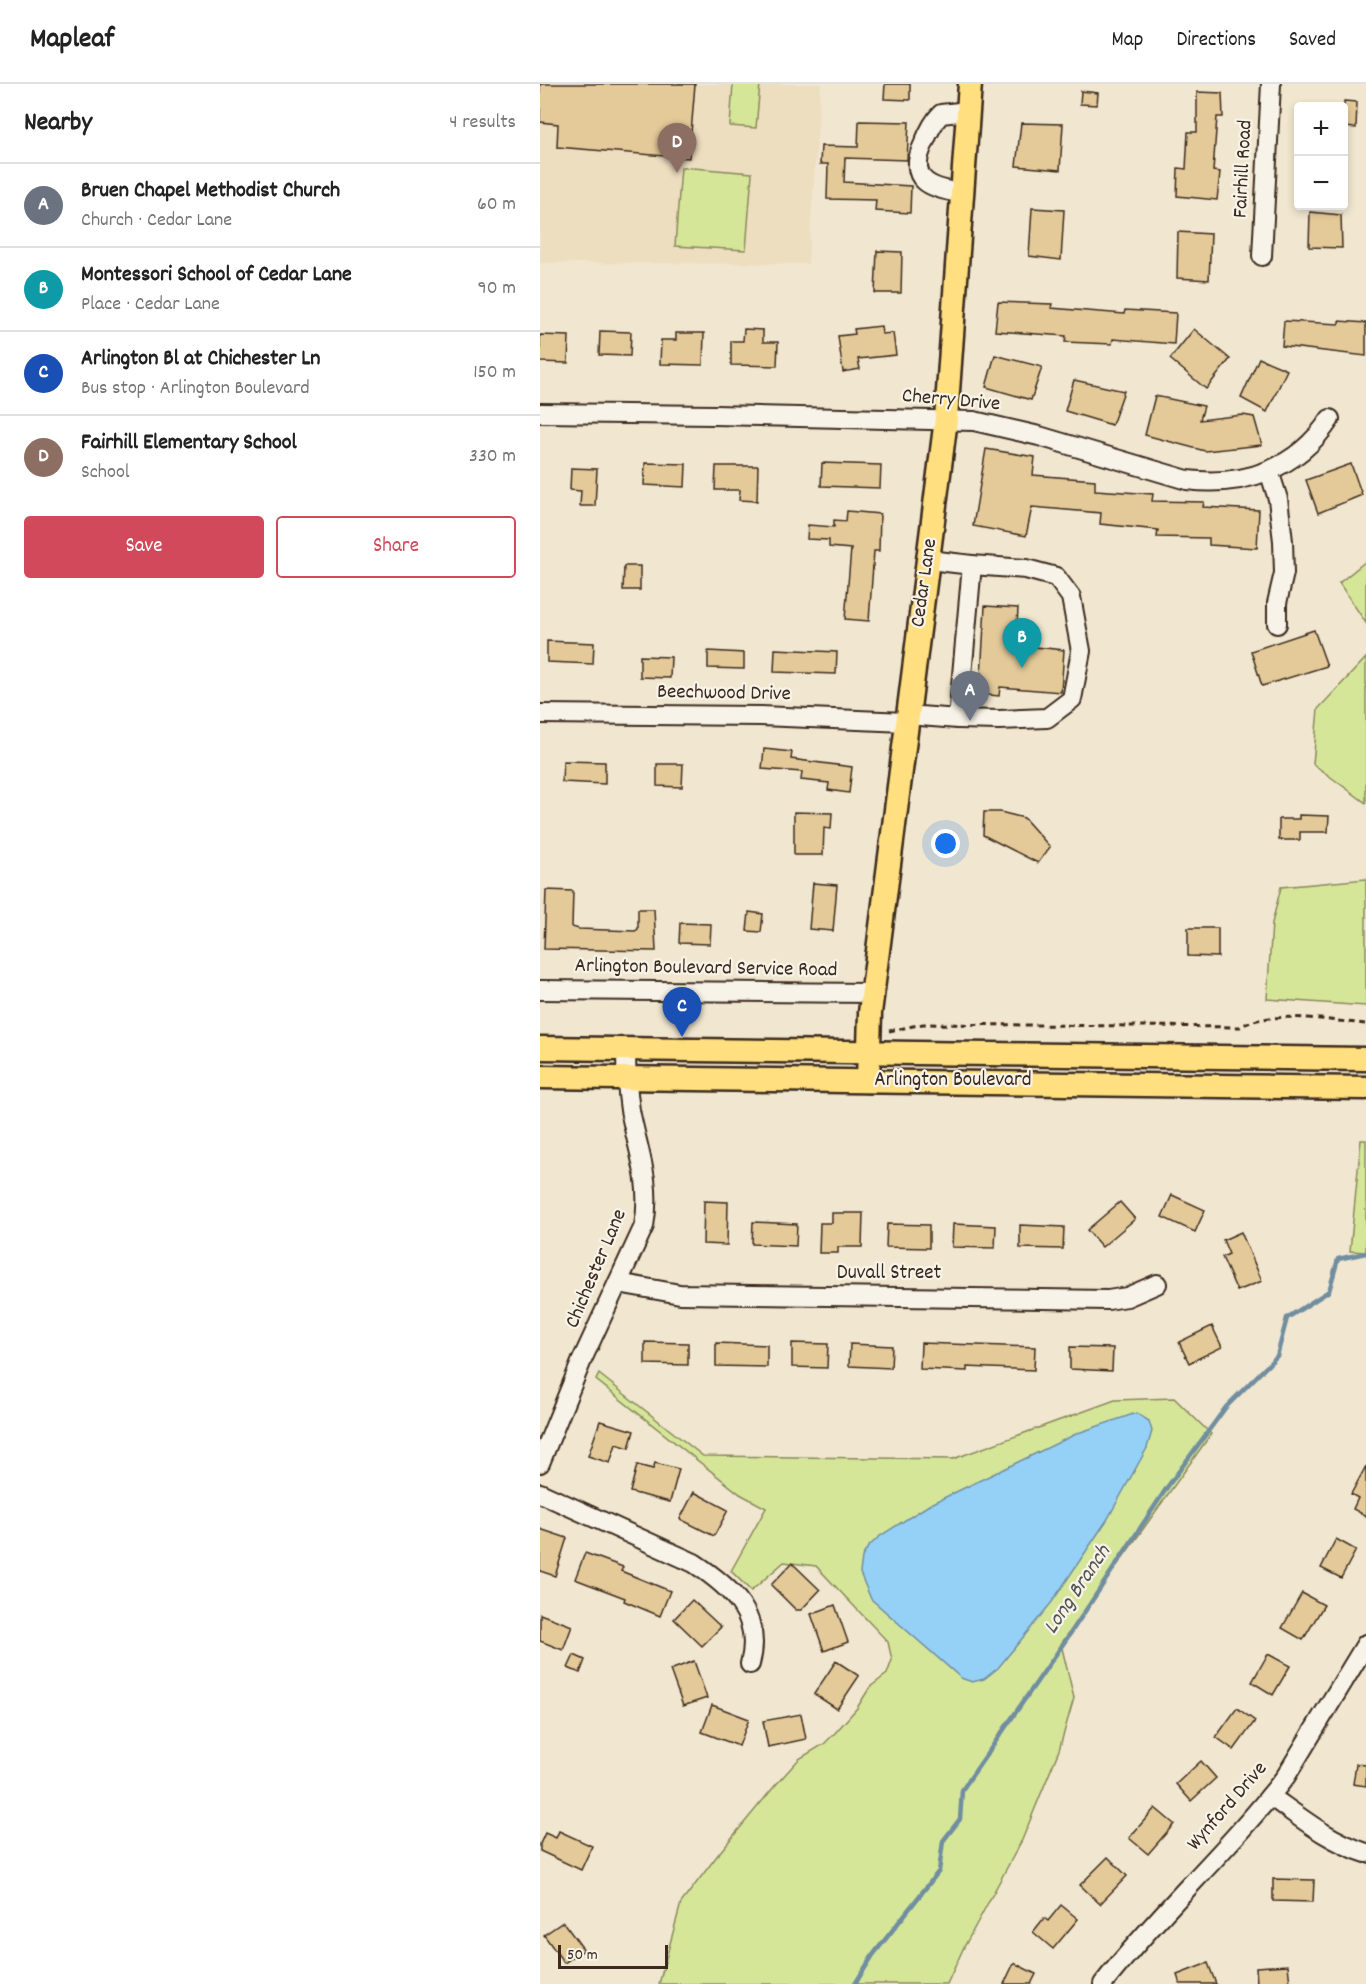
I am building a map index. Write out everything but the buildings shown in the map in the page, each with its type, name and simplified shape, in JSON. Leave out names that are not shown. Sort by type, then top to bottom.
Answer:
[{"type":"main road","name":"Cedar Lane","points":[[868,1081],[872,993],[946,419],[970,84]]},
{"type":"main road","name":"Arlington Boulevard","points":[[540,1048],[1366,1059]]},
{"type":"main road","name":"Arlington Boulevard","points":[[540,1077],[1366,1088]]},
{"type":"street","name":"Fairhill Road","points":[[1262,256],[1271,84]]},
{"type":"street","points":[[963,193],[935,188],[926,183],[920,176],[917,162],[927,136],[941,114],[968,111]]},
{"type":"street","name":"Cherry Drive","points":[[540,413],[946,419],[999,425],[1187,480],[1209,482],[1232,481],[1269,471],[1293,458],[1310,444],[1330,419]]},
{"type":"street","points":[[1269,471],[1278,499],[1283,541],[1284,573],[1277,603],[1277,624]]},
{"type":"street","name":"Beechwood Drive","points":[[540,714],[907,719],[1047,718],[1072,699],[1081,651],[1071,597],[1056,578],[1026,569],[928,560]]},
{"type":"street","points":[[958,719],[972,565]]},
{"type":"street","name":"Arlington Boulevard Service Road","points":[[540,990],[872,993]]},
{"type":"street","name":"Chichester Lane","points":[[540,1463],[544,1442],[644,1226],[648,1207],[647,1188],[630,1110],[626,1078],[626,1049]]},
{"type":"street","name":"Duvall Street","points":[[618,1283],[680,1294],[1108,1300],[1128,1297],[1157,1284]]},
{"type":"street","points":[[540,1492],[694,1563],[712,1575],[744,1608],[751,1622],[754,1637],[750,1664]]},
{"type":"street","name":"Wynford Drive","points":[[1103,1984],[1133,1945],[1249,1822],[1286,1776],[1366,1644]]},
{"type":"street","points":[[1270,1796],[1327,1837],[1347,1847],[1366,1852]]},
{"type":"path","points":[[889,1031],[923,1024],[1240,1027],[1249,1021],[1272,1017],[1366,1024]]},
{"type":"shaded area","points":[[540,84],[821,84],[808,264],[540,263]]},
{"type":"green space","points":[[733,84],[760,84],[756,128],[730,126]]},
{"type":"green space","points":[[681,167],[752,173],[746,250],[675,246]]},
{"type":"green space","points":[[1366,561],[1366,623],[1339,583]]},
{"type":"green space","points":[[1366,658],[1366,803],[1313,764],[1318,709]]},
{"type":"green space","points":[[1366,879],[1366,1006],[1267,999],[1272,923],[1281,887]]},
{"type":"green space","points":[[1361,1140],[1366,1140],[1366,1252],[1350,1251]]},
{"type":"green space","points":[[599,1374],[703,1456],[953,1459],[1115,1400],[1174,1398],[1211,1434],[1061,1644],[1074,1698],[1059,1750],[1022,1840],[963,1949],[947,1984],[659,1984],[681,1903],[773,1788],[799,1759],[824,1744],[835,1733],[857,1708],[870,1687],[887,1674],[892,1660],[888,1642],[816,1566],[784,1562],[751,1591],[731,1571],[766,1508],[740,1494],[596,1380]]},
{"type":"water","points":[[1136,1413],[1149,1421],[1152,1431],[1147,1448],[1107,1520],[1052,1602],[998,1668],[984,1679],[972,1682],[961,1678],[871,1599],[860,1573],[862,1557],[868,1547],[880,1536],[929,1505],[1078,1433]]},
{"type":"waterway","name":"Long Branch","points":[[855,1984],[873,1955],[939,1871],[943,1841],[960,1819],[962,1790],[1070,1634],[1168,1486],[1226,1407],[1277,1356],[1287,1318],[1329,1291],[1338,1259],[1366,1253]]},
{"type":"place","name":"Fairhill Elementary School","points":[[677,173]]},
{"type":"place","name":"Montessori School of Cedar Lane","points":[[1022,668]]},
{"type":"place","name":"Bruen Chapel Methodist Church","points":[[970,721]]},
{"type":"place","name":"Arlington Bl at Chichester Ln","points":[[682,1037]]}]
